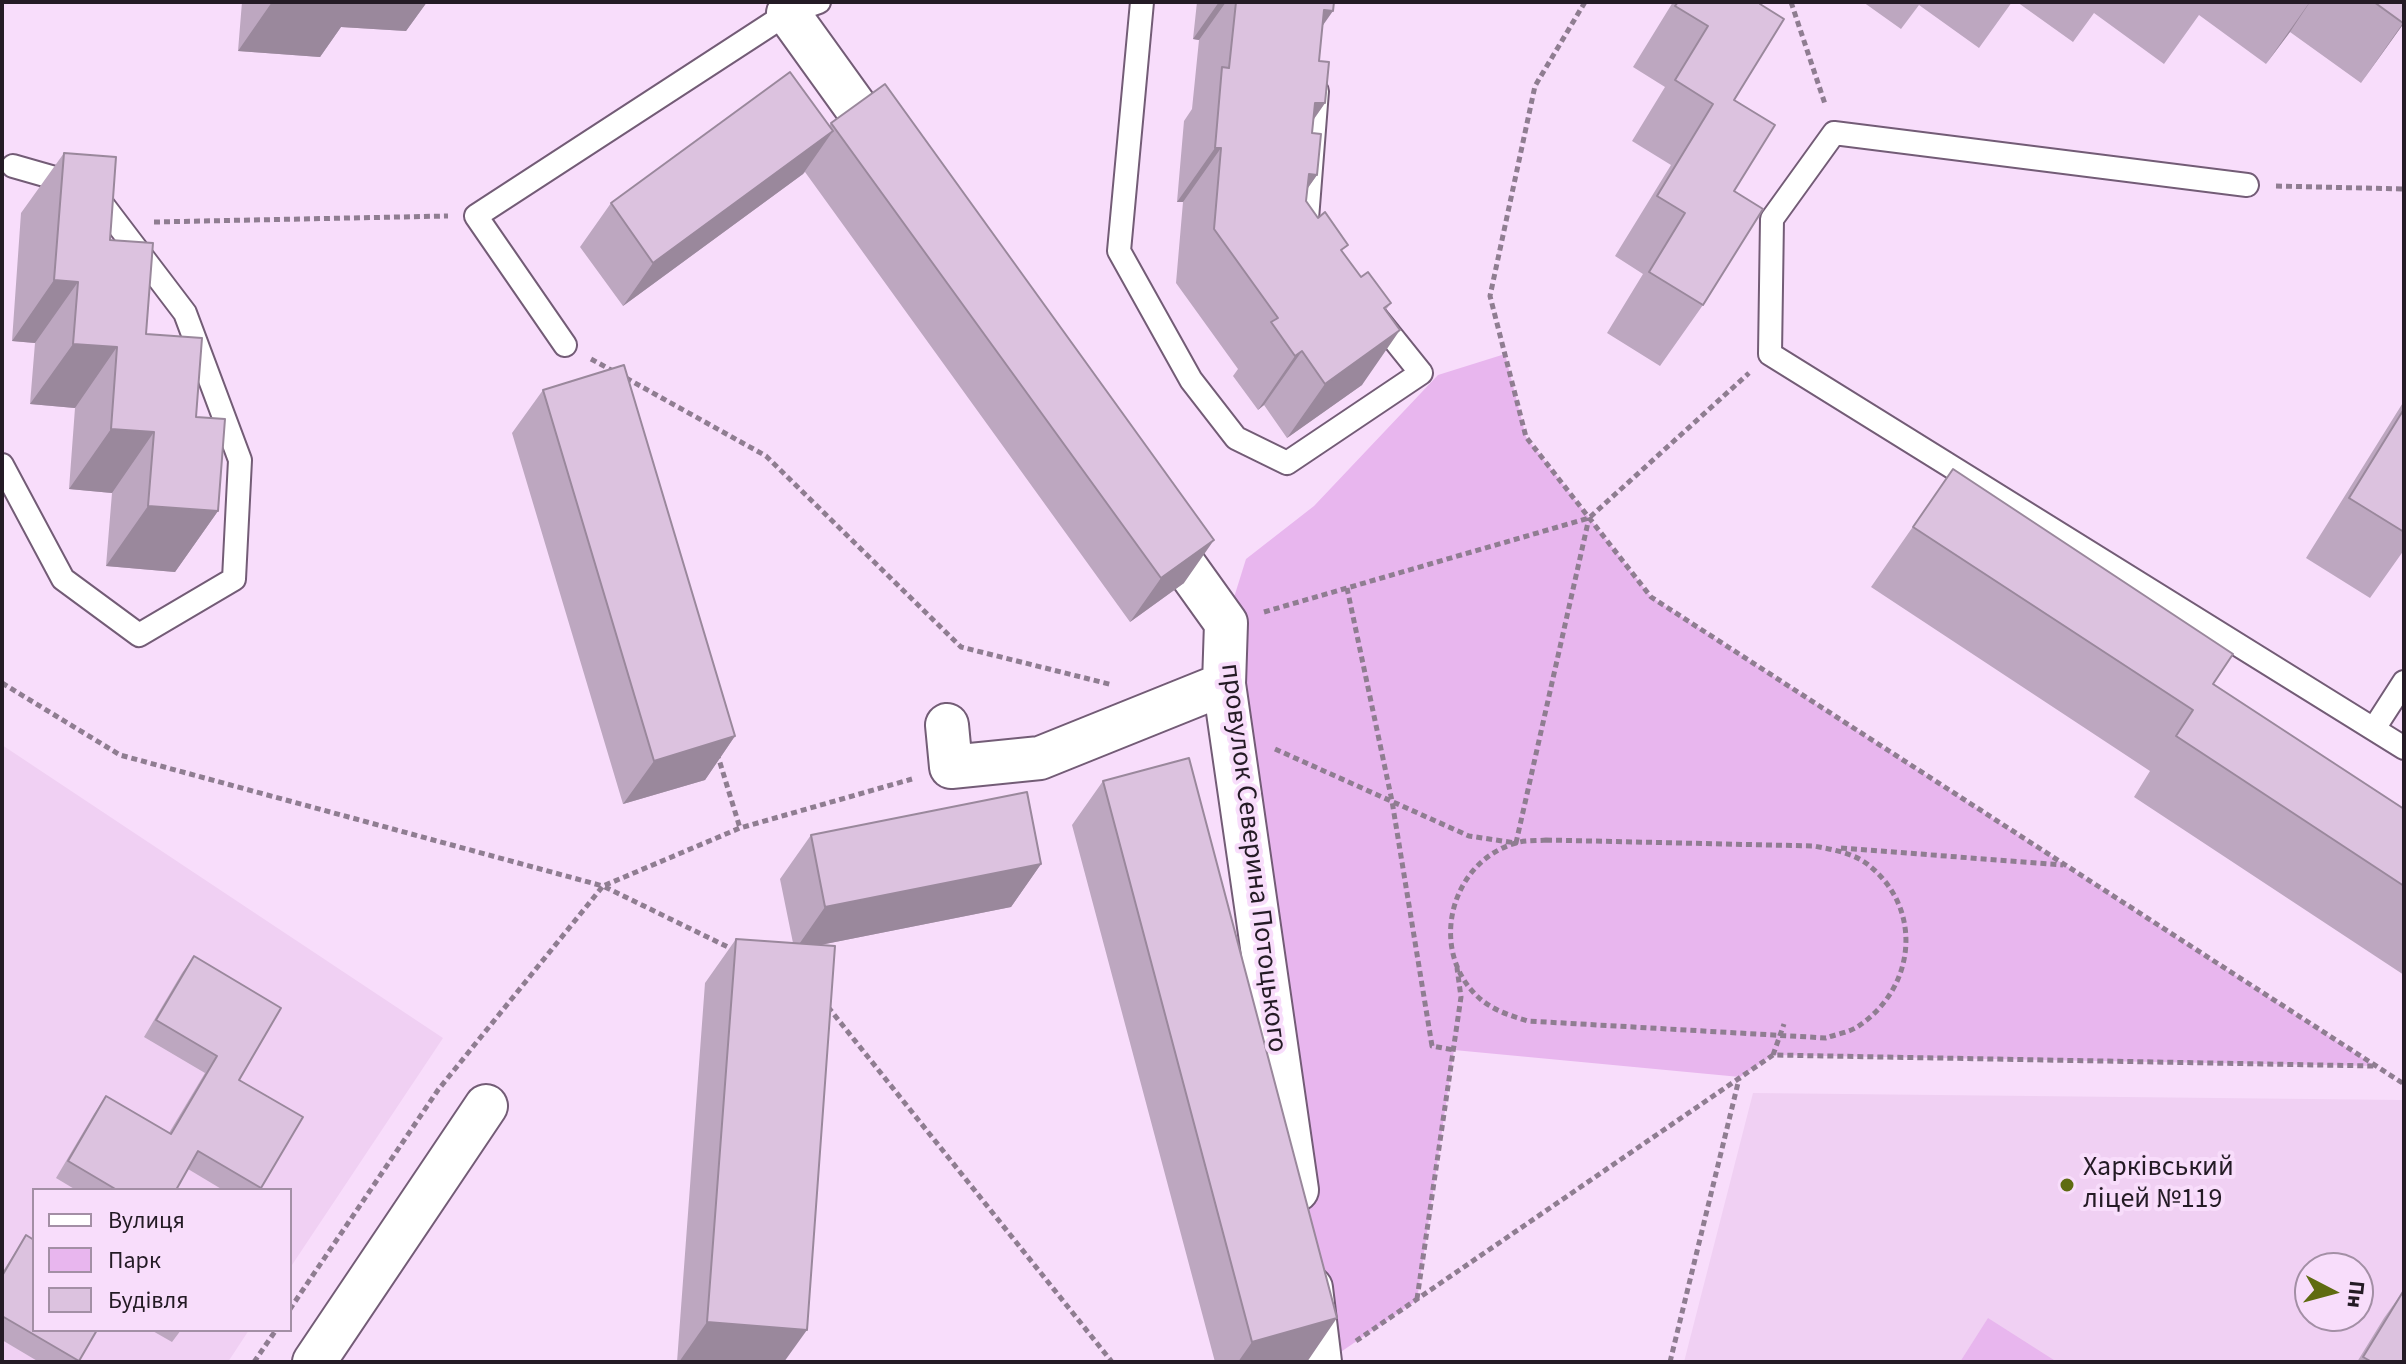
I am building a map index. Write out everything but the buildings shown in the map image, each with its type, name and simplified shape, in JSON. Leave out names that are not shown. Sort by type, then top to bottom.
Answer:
[{"type":"street","points":[[804,7],[909,181]]},
{"type":"street","name":"провулок Северина Потоцького","points":[[1133,493],[1226,623],[1224,684],[1304,1244],[1336,1353]]},
{"type":"street","points":[[947,725],[951,767],[1040,758],[1224,684]]},
{"type":"street","points":[[314,1362],[486,1106]]},
{"type":"lane","points":[[1142,2],[1119,251],[1191,380],[1236,438],[1287,463],[1421,373],[1363,302]]},
{"type":"lane","points":[[565,345],[476,216],[804,7]]},
{"type":"lane","points":[[1319,63],[1305,230],[1324,254]]},
{"type":"lane","points":[[2247,185],[1834,133],[1772,219],[1770,354],[2375,727],[2404,748]]},
{"type":"lane","points":[[2,465],[63,579],[139,635],[234,579],[240,460],[185,313],[90,188],[13,166]]},
{"type":"lane","points":[[2375,727],[2404,682]]},
{"type":"path","points":[[1585,2],[1535,86],[1490,296],[1526,437],[1651,597],[2404,1084]]},
{"type":"path","points":[[1791,2],[1834,133]]},
{"type":"path","points":[[2247,185],[2404,189]]},
{"type":"path","points":[[117,223],[476,216]]},
{"type":"path","points":[[565,345],[766,456],[961,647],[1180,702]]},
{"type":"path","points":[[1226,623],[1589,518],[1770,354]]},
{"type":"path","points":[[1516,843],[1589,518]]},
{"type":"path","points":[[1347,588],[1392,801],[1432,1046],[1454,1050]]},
{"type":"path","points":[[2,683],[120,755],[603,886],[743,954]]},
{"type":"path","points":[[1231,729],[1469,836],[1516,843],[1546,840],[1814,846],[2064,865]]},
{"type":"path","points":[[713,738],[740,828]]},
{"type":"path","points":[[603,886],[740,828],[951,767]]},
{"type":"path","points":[[1417,1300],[1461,997],[1450,937],[1453,906],[1466,878],[1488,856],[1516,843]]},
{"type":"path","points":[[1457,967],[1474,993],[1499,1012],[1528,1021],[1826,1038],[1857,1027],[1883,1007],[1901,978],[1908,945],[1904,915],[1891,888],[1870,866],[1844,851],[1814,846]]},
{"type":"path","points":[[823,1001],[1112,1362]]},
{"type":"path","points":[[1773,1055],[1784,1024]]},
{"type":"path","points":[[1336,1353],[1773,1055],[2375,1066]]},
{"type":"path","points":[[1670,1362],[1740,1077]]},
{"type":"path","points":[[254,1362],[275,1332]]},
{"type":"shaded area","points":[[2,745],[443,1038],[292,1265],[292,1188],[32,1188],[32,1332],[248,1332],[228,1362],[2,1362]]},
{"type":"shaded area","name":"Харківський ліцей №119","points":[[1753,1093],[2402,1100],[2404,1362],[1684,1362]]},
{"type":"green space","points":[[1505,354],[1526,437],[1651,597],[2375,1066],[1773,1055],[1740,1077],[1454,1050],[1417,1300],[1326,1362],[1226,623],[1246,559],[1314,506],[1438,375]]},
{"type":"green space","points":[[1988,1318],[2057,1362],[1960,1362]]},
{"type":"place","name":"Харківський ліцей №119","points":[[2067,1185]]}]
